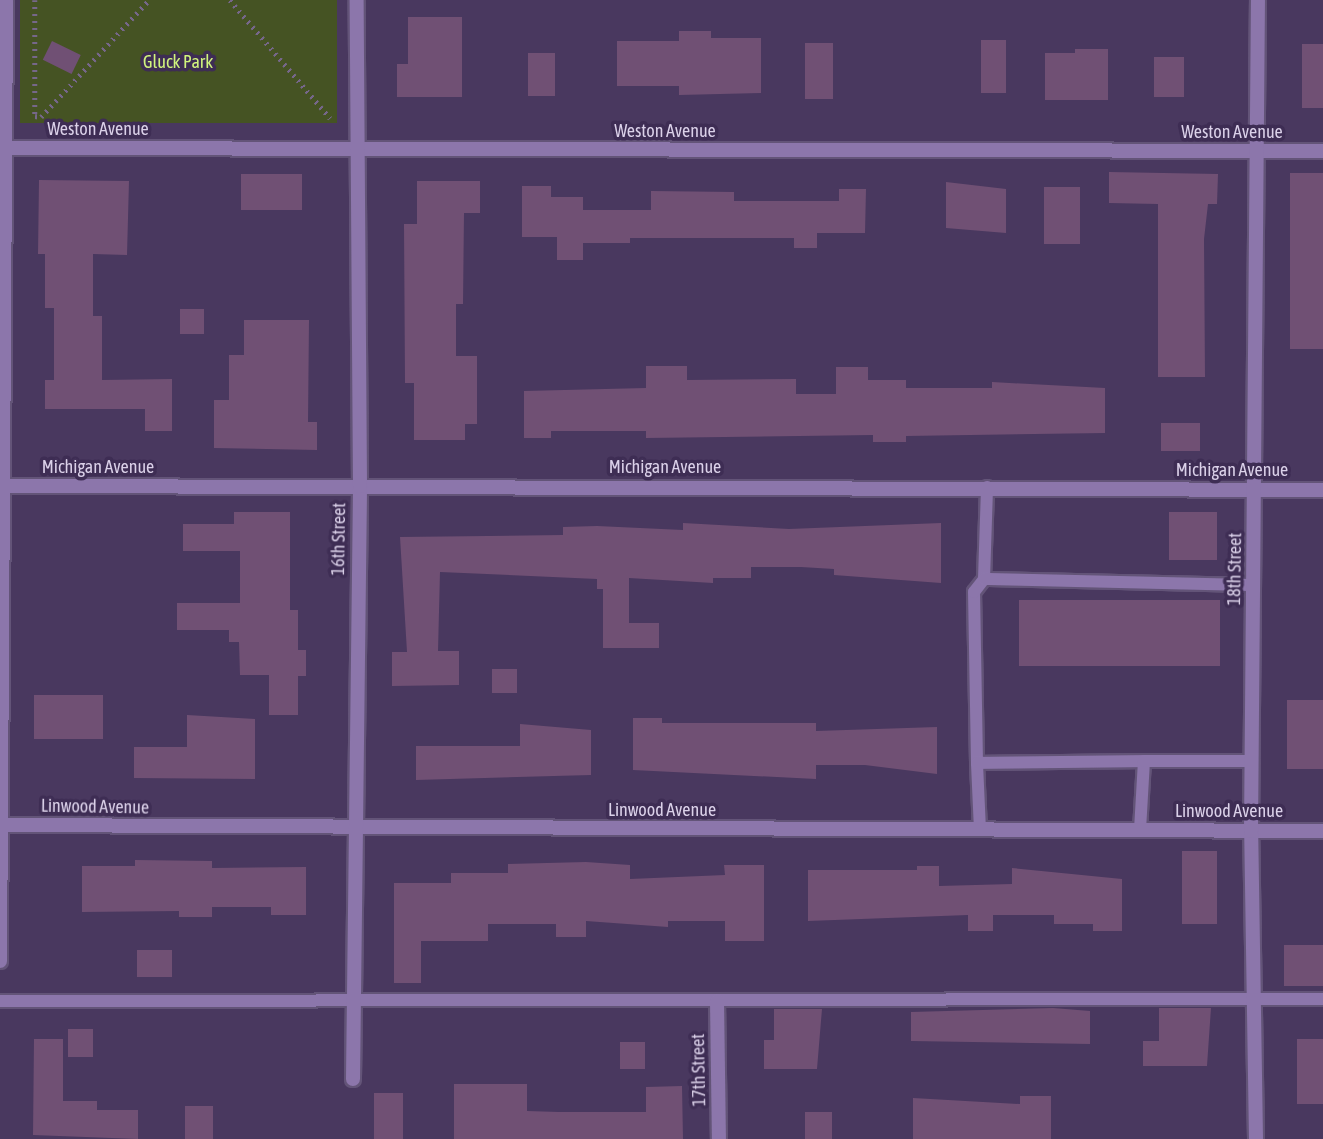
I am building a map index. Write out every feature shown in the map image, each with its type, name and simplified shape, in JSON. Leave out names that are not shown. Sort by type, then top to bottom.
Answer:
[{"type":"street","points":[[0,961],[0,783],[6,486],[6,0]]},
{"type":"street","name":"16th Street","points":[[353,1079],[360,486],[357,0]]},
{"type":"street","name":"18th Street","points":[[1256,1139],[1251,831],[1258,0]]},
{"type":"street","name":"Weston Avenue","points":[[7,148],[1323,151]]},
{"type":"street","name":"Michigan Avenue","points":[[6,486],[1323,489]]},
{"type":"street","name":"Linwood Avenue","points":[[1,825],[354,829],[1323,831]]},
{"type":"street","name":"17th Street","points":[[717,1000],[719,1139]]},
{"type":"lane","points":[[980,830],[974,592],[984,579],[988,487]]},
{"type":"lane","points":[[984,579],[1254,585]]},
{"type":"lane","points":[[1140,830],[1144,761]]},
{"type":"lane","points":[[977,763],[1252,761]]},
{"type":"lane","points":[[0,1000],[354,1002],[1323,999]]},
{"type":"path","points":[[35,0],[35,116],[41,117],[149,0]]},
{"type":"path","points":[[230,0],[330,118]]},
{"type":"green space","name":"Gluck Park","points":[[20,0],[337,0],[337,123],[20,123]]},
{"type":"building","points":[[408,17],[462,17],[462,97],[397,97],[397,64],[408,64]]},
{"type":"building","points":[[679,31],[711,31],[711,38],[761,38],[761,93],[679,95],[679,86],[617,86],[617,41],[679,41]]},
{"type":"building","points":[[981,40],[1006,40],[1006,93],[981,93]]},
{"type":"building","points":[[52,41],[81,55],[72,74],[43,60]]},
{"type":"building","points":[[805,43],[833,43],[833,99],[805,99]]},
{"type":"building","points":[[1302,44],[1323,44],[1323,108],[1302,108]]},
{"type":"building","points":[[1075,49],[1108,49],[1108,100],[1045,100],[1045,53],[1075,53]]},
{"type":"building","points":[[528,53],[555,53],[555,96],[528,96]]},
{"type":"building","points":[[1154,57],[1184,57],[1184,97],[1154,97]]},
{"type":"building","points":[[1109,172],[1218,174],[1217,204],[1208,204],[1204,239],[1205,377],[1158,377],[1158,204],[1109,203]]},
{"type":"building","points":[[1290,173],[1323,173],[1323,349],[1290,349]]},
{"type":"building","points":[[241,174],[302,174],[302,210],[241,210]]},
{"type":"building","points":[[39,180],[129,181],[127,255],[93,254],[93,316],[102,316],[102,380],[172,379],[172,431],[145,431],[145,409],[45,409],[45,380],[54,380],[54,308],[45,308],[45,254],[38,254]]},
{"type":"building","points":[[417,181],[480,181],[480,213],[464,213],[463,304],[456,304],[456,356],[477,356],[477,424],[465,424],[465,440],[414,440],[414,383],[405,383],[404,224],[417,224]]},
{"type":"building","points":[[946,182],[1006,189],[1006,233],[946,228]]},
{"type":"building","points":[[522,186],[551,186],[551,197],[583,197],[583,210],[651,210],[651,191],[734,192],[734,201],[839,201],[839,189],[866,189],[865,233],[817,233],[817,248],[794,248],[794,238],[630,238],[630,243],[583,243],[583,260],[557,260],[557,237],[522,237]]},
{"type":"building","points":[[1044,187],[1080,187],[1080,244],[1044,244]]},
{"type":"building","points":[[180,309],[204,309],[204,334],[180,334]]},
{"type":"building","points":[[244,320],[309,320],[308,422],[317,422],[317,450],[214,448],[214,400],[229,400],[229,355],[244,355]]},
{"type":"building","points":[[646,366],[687,366],[687,380],[796,379],[796,394],[836,394],[836,367],[868,367],[868,380],[906,380],[906,388],[992,388],[992,382],[1105,388],[1105,433],[906,436],[906,442],[873,442],[873,435],[646,438],[646,431],[551,431],[551,438],[524,438],[524,391],[646,388]]},
{"type":"building","points":[[1161,423],[1200,423],[1200,451],[1161,451]]},
{"type":"building","points":[[234,512],[290,512],[290,610],[298,610],[298,650],[306,650],[306,676],[298,676],[298,715],[269,715],[269,675],[240,675],[239,642],[229,642],[229,630],[177,630],[177,603],[240,603],[240,551],[183,551],[183,524],[234,524]]},
{"type":"building","points":[[1169,512],[1217,512],[1217,560],[1169,560]]},
{"type":"building","points":[[683,523],[789,529],[941,523],[941,583],[834,575],[834,569],[801,567],[751,567],[751,578],[713,578],[713,583],[629,578],[629,623],[659,623],[659,648],[603,648],[603,589],[597,589],[597,579],[440,572],[438,651],[459,651],[459,685],[392,686],[392,652],[407,652],[400,537],[563,535],[563,527],[597,526],[683,530]]},
{"type":"building","points":[[1019,600],[1220,600],[1220,666],[1019,666]]},
{"type":"building","points":[[492,669],[517,669],[517,693],[492,693]]},
{"type":"building","points":[[34,695],[103,695],[103,739],[34,739]]},
{"type":"building","points":[[1287,700],[1323,700],[1323,769],[1287,769]]},
{"type":"building","points":[[187,715],[255,719],[255,779],[134,778],[134,747],[187,747]]},
{"type":"building","points":[[633,718],[662,718],[662,723],[816,723],[816,731],[937,727],[937,774],[865,765],[816,765],[816,779],[633,770]]},
{"type":"building","points":[[520,724],[591,730],[591,775],[416,780],[416,746],[520,746]]},
{"type":"building","points":[[1182,851],[1217,851],[1217,924],[1182,924]]},
{"type":"building","points":[[135,860],[212,861],[212,868],[306,867],[306,915],[271,915],[271,907],[212,907],[212,917],[179,917],[179,911],[82,912],[82,866],[135,866]]},
{"type":"building","points":[[586,862],[630,865],[630,879],[725,875],[724,865],[764,865],[764,941],[725,941],[725,921],[668,921],[668,927],[586,921],[586,937],[556,937],[556,924],[488,924],[488,941],[421,941],[421,983],[394,983],[394,883],[451,883],[451,873],[508,873],[508,864]]},
{"type":"building","points":[[917,866],[939,866],[939,886],[1012,884],[1012,868],[1122,879],[1122,931],[1093,931],[1093,924],[1054,924],[1054,915],[993,915],[993,931],[968,931],[968,915],[808,921],[808,870],[917,870]]},
{"type":"building","points":[[1284,945],[1323,945],[1323,986],[1284,986]]},
{"type":"building","points":[[137,950],[172,950],[172,977],[137,977]]},
{"type":"building","points":[[1053,1008],[1090,1011],[1090,1044],[911,1041],[911,1012]]},
{"type":"building","points":[[1159,1008],[1211,1008],[1207,1066],[1143,1066],[1143,1041],[1159,1041]]},
{"type":"building","points":[[774,1009],[822,1009],[817,1069],[764,1069],[764,1040],[774,1040]]},
{"type":"building","points":[[68,1029],[93,1029],[93,1057],[68,1057]]},
{"type":"building","points":[[34,1039],[63,1039],[63,1101],[97,1101],[97,1110],[138,1110],[138,1139],[33,1135]]},
{"type":"building","points":[[1297,1039],[1323,1039],[1323,1104],[1297,1104]]},
{"type":"building","points":[[620,1042],[645,1042],[645,1069],[620,1069]]},
{"type":"building","points":[[454,1084],[527,1084],[527,1111],[559,1112],[646,1112],[646,1087],[682,1086],[683,1139],[454,1139]]},
{"type":"building","points":[[374,1093],[403,1093],[403,1139],[374,1139]]},
{"type":"building","points":[[1020,1096],[1051,1096],[1051,1139],[913,1139],[913,1098],[1020,1104]]},
{"type":"building","points":[[185,1106],[213,1106],[213,1139],[185,1139]]},
{"type":"building","points":[[805,1112],[832,1112],[832,1139],[805,1139]]}]
